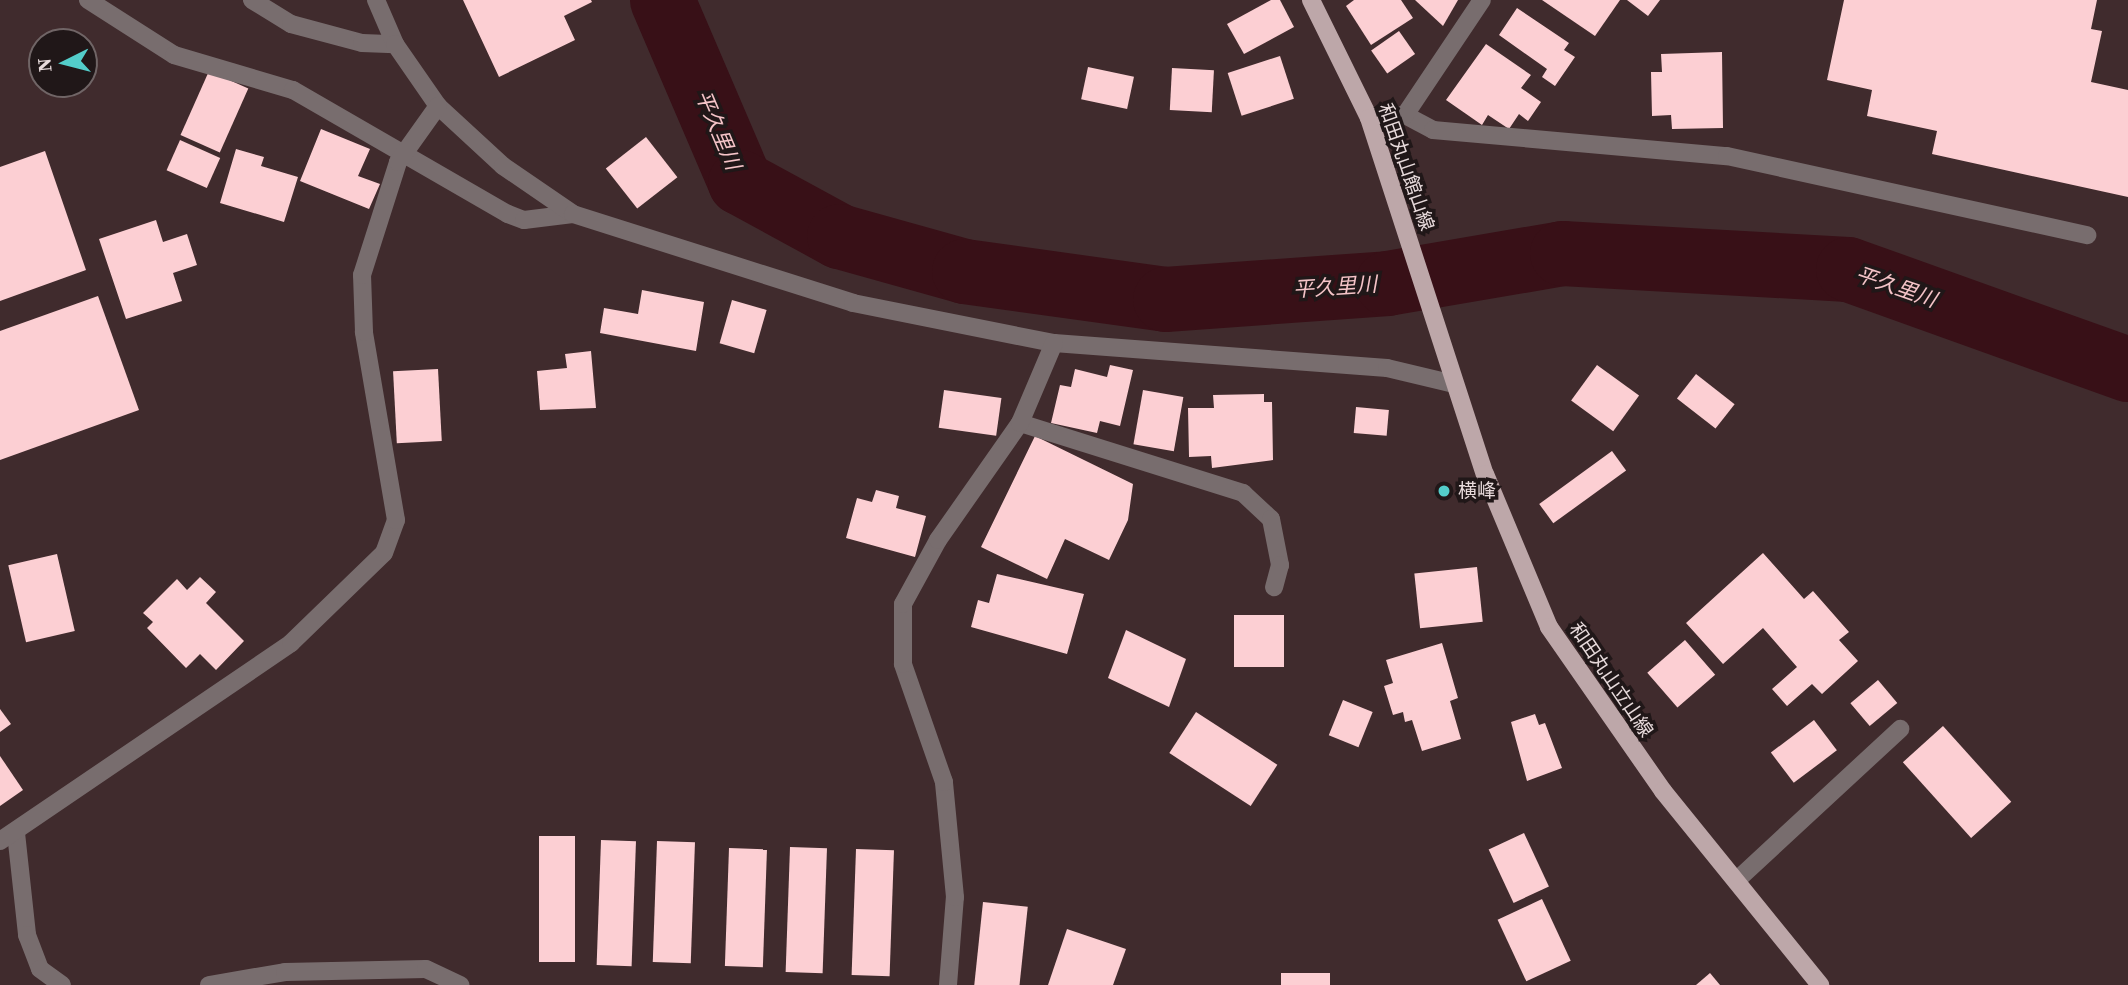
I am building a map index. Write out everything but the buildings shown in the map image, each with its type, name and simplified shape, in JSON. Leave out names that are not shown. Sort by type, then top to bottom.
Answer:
[{"type":"main road","name":"和田丸山館山線","points":[[1311,0],[1377,138],[1445,355]]},
{"type":"main road","name":"和田丸山立山線","points":[[1445,355],[1549,627],[1591,694],[1820,985]]},
{"type":"street","points":[[88,0],[174,55],[293,90],[524,220],[573,214]]},
{"type":"street","points":[[252,0],[291,24],[362,43],[395,44]]},
{"type":"street","points":[[376,0],[395,44],[438,106],[503,166],[573,214],[853,303],[1054,343],[1387,368],[1454,384]]},
{"type":"street","points":[[1405,115],[1482,0]]},
{"type":"street","points":[[62,985],[40,969],[27,935],[8,837],[122,753],[291,643],[384,553],[396,520],[364,332],[362,275],[376,217],[404,153],[438,106]]},
{"type":"street","points":[[1369,118],[1405,115],[1433,130],[1727,156],[2087,235]]},
{"type":"street","points":[[948,985],[955,897],[944,782],[903,664],[903,604],[938,540],[1020,423],[1054,343]]},
{"type":"street","points":[[1020,423],[1242,493],[1271,519],[1280,565],[1274,587]]},
{"type":"street","points":[[1736,881],[1899,729]]},
{"type":"street","points":[[209,985],[426,969],[460,985]]},
{"type":"waterway","name":"平久里川","points":[[662,0],[740,182],[839,236],[964,271],[1165,299],[1387,283],[1562,253],[1848,269],[2128,369]]},
{"type":"place","name":"横峰","points":[[1444,491]]}]
